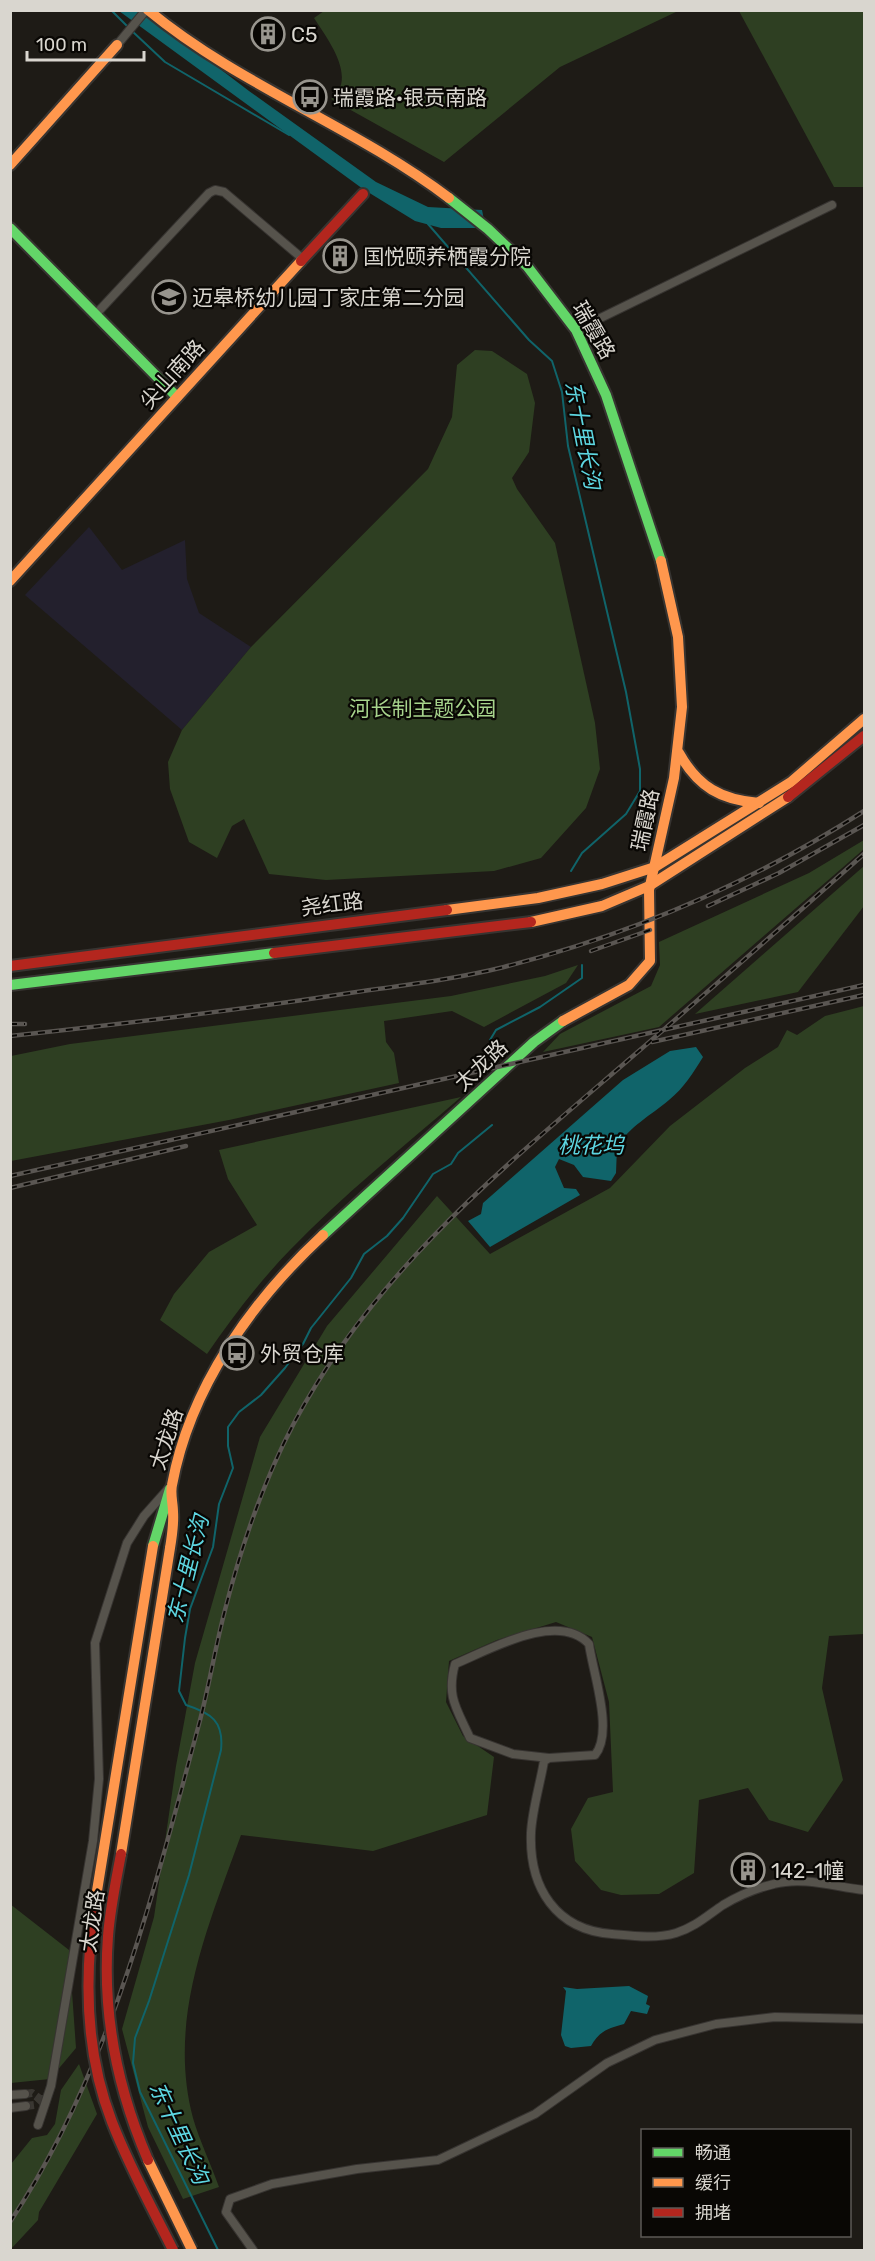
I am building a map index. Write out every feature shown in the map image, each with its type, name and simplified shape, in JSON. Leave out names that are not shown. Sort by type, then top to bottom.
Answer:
[{"type":"street","points":[[10,165],[147,10]]},
{"type":"street","name":"瑞霞路","points":[[147,10],[186,41],[393,160],[450,199],[517,256],[576,330],[607,398],[625,447],[672,600],[681,660],[682,706],[679,753],[655,867]]},
{"type":"street","points":[[96,314],[208,193],[215,190],[224,192],[303,259]]},
{"type":"street","name":"尖山南路","points":[[12,576],[363,194]]},
{"type":"street","points":[[576,330],[832,206]]},
{"type":"street","points":[[10,228],[177,397]]},
{"type":"street","points":[[655,867],[791,782],[864,719]]},
{"type":"street","points":[[649,886],[777,806],[864,736]]},
{"type":"street","points":[[679,753],[687,771],[714,794],[734,802],[759,803]]},
{"type":"street","name":"太龙路","points":[[192,2250],[132,2128],[110,2046],[105,1984],[108,1934],[170,1548],[173,1509],[171,1486],[188,1429],[211,1379],[249,1318],[285,1274],[314,1244],[534,1042],[555,1026],[619,991],[644,972],[650,961],[649,886],[655,867]]},
{"type":"street","name":"尧红路","points":[[10,966],[538,898],[602,884],[655,867]]},
{"type":"street","name":"尧红路","points":[[10,985],[545,920],[602,906],[649,886]]},
{"type":"street","points":[[171,1486],[163,1504],[153,1546],[91,1927],[87,1983],[97,2068],[107,2107],[121,2146],[173,2250]]},
{"type":"street","points":[[38,2125],[51,2086],[93,1841],[99,1779],[95,1643],[127,1543],[144,1516],[171,1486]]},
{"type":"street","points":[[549,1758],[513,1754],[470,1738],[453,1704],[450,1683],[455,1664],[520,1637],[544,1630],[566,1632],[583,1638],[589,1644],[603,1721],[602,1746],[595,1755],[549,1758],[544,1761],[531,1832],[533,1866],[542,1893],[561,1917],[593,1933],[638,1936],[674,1934],[698,1924],[723,1905],[776,1883],[801,1882],[864,1890]]},
{"type":"street","points":[[253,2250],[226,2212],[230,2199],[272,2184],[357,2169],[438,2160],[535,2114],[607,2062],[655,2040],[716,2024],[774,2017],[864,2019]]},
{"type":"street","points":[[10,2095],[25,2094]]},
{"type":"street","points":[[10,2108],[26,2106]]},
{"type":"shaded area","points":[[89,527],[122,570],[185,540],[187,579],[199,613],[251,647],[182,730],[25,595]]},
{"type":"green space","points":[[324,11],[678,11],[560,67],[444,162],[331,99],[339,90],[342,81],[338,59],[314,18]]},
{"type":"green space","points":[[739,11],[864,11],[864,187],[834,187]]},
{"type":"green space","name":"河长制主题公园","points":[[475,350],[492,351],[527,374],[535,403],[529,452],[512,478],[517,489],[555,543],[595,723],[600,769],[586,808],[541,858],[494,871],[326,880],[269,874],[244,819],[232,826],[217,858],[189,842],[170,789],[168,762],[182,730],[251,647],[428,469],[452,417],[457,365]]},
{"type":"green space","points":[[864,840],[864,849],[659,1027],[543,1052],[560,1034],[651,986],[660,965],[659,942],[809,873]]},
{"type":"green space","points":[[864,866],[864,906],[798,992],[695,1014]]},
{"type":"green space","points":[[578,965],[566,983],[484,1027],[452,1011],[384,1021],[386,1042],[394,1053],[399,1083],[229,1120],[11,1161],[11,1056],[70,1044],[451,996],[545,976]]},
{"type":"green space","points":[[864,1006],[864,1634],[829,1636],[822,1688],[843,1780],[808,1832],[769,1820],[748,1788],[699,1800],[694,1873],[659,1894],[621,1895],[601,1890],[575,1861],[571,1829],[588,1798],[613,1792],[609,1702],[592,1637],[556,1622],[497,1640],[449,1661],[446,1702],[463,1736],[494,1757],[487,1815],[373,1851],[241,1835],[204,1939],[188,2009],[185,2045],[186,2081],[193,2118],[219,2187],[183,2199],[148,2127],[122,2029],[154,1917],[176,1766],[195,1663],[260,1437],[327,1326],[437,1196],[490,1254],[610,1188],[670,1126],[745,1068],[778,1047],[787,1030],[797,1035],[825,1016]]},
{"type":"green space","points":[[461,1097],[352,1191],[290,1250],[246,1301],[207,1354],[160,1320],[174,1294],[209,1252],[257,1225],[228,1179],[219,1150]]},
{"type":"green space","points":[[10,1904],[69,1950],[76,2048],[50,2079],[11,2083]]},
{"type":"green space","points":[[79,2064],[97,2114],[39,2212],[38,2220],[11,2249],[11,2164],[32,2138],[47,2135],[55,2124],[61,2090]]},
{"type":"water","points":[[119,11],[144,11],[249,91],[376,182],[428,207],[482,210],[485,225],[480,228],[441,228],[415,221],[363,189]]},
{"type":"water","name":"桃花坞","points":[[696,1047],[703,1057],[684,1085],[669,1100],[634,1127],[617,1147],[616,1173],[611,1181],[583,1177],[574,1165],[559,1159],[555,1167],[564,1188],[576,1189],[580,1195],[490,1247],[468,1221],[481,1214],[483,1203],[623,1080],[670,1051]]},
{"type":"water","points":[[629,1986],[648,1996],[646,2004],[650,2006],[647,2014],[631,2011],[624,2024],[605,2031],[591,2046],[571,2048],[565,2046],[561,2035],[566,1991],[563,1987],[577,1989]]},
{"type":"waterway","name":"东十里长沟","points":[[111,10],[128,27]]},
{"type":"waterway","name":"东十里长沟","points":[[132,31],[165,62],[289,135]]},
{"type":"waterway","name":"东十里长沟","points":[[428,224],[529,340],[552,361],[562,392],[568,446],[626,692],[640,769],[640,791],[626,814],[582,853],[571,871]]},
{"type":"waterway","name":"东十里长沟","points":[[490,1040],[496,1030],[540,1007],[582,978],[582,965]]},
{"type":"waterway","name":"东十里长沟","points":[[218,2250],[140,2092],[133,2063],[135,2038],[189,1875],[221,1750],[218,1725],[209,1715],[186,1705],[179,1691],[190,1609],[213,1547],[219,1504],[233,1468],[228,1446],[228,1427],[239,1412],[261,1395],[285,1368],[303,1344],[311,1328],[351,1278],[364,1254],[387,1236],[403,1218],[433,1174],[451,1164],[458,1153],[492,1125]]},
{"type":"tunnel","points":[[25,2094],[32,2093],[40,2099],[47,2099]]},
{"type":"tunnel","points":[[26,2106],[34,2105],[40,2099]]},
{"type":"railway","points":[[10,1036],[260,1006],[444,979],[504,967],[599,939],[691,903],[779,861],[864,811]]},
{"type":"railway","points":[[708,906],[779,873],[864,825]]},
{"type":"railway","points":[[10,2222],[45,2165],[75,2105],[101,2044],[124,1981],[164,1853],[203,1710],[225,1610],[246,1538],[283,1445],[326,1370],[361,1320],[399,1274],[482,1188],[864,854]]},
{"type":"railway","points":[[591,951],[650,930]]},
{"type":"railway","points":[[10,1176],[864,985]]},
{"type":"railway","points":[[652,1042],[864,995]]},
{"type":"railway","points":[[10,1024],[25,1024]]},
{"type":"railway","points":[[10,1188],[186,1146]]},
{"type":"traffic: fast","points":[[449,198],[488,229],[527,266],[576,330],[606,395],[661,561]]},
{"type":"traffic: fast","points":[[10,228],[177,397]]},
{"type":"traffic: fast","points":[[10,985],[274,953]]},
{"type":"traffic: fast","points":[[323,1235],[534,1042],[563,1021]]},
{"type":"traffic: fast","points":[[153,1546],[170,1489]]},
{"type":"traffic: slow","points":[[148,10],[183,37],[220,61],[375,149],[413,172],[449,198]]},
{"type":"traffic: slow","points":[[10,165],[117,45]]},
{"type":"traffic: slow","points":[[10,581],[301,261]]},
{"type":"traffic: slow","points":[[563,1021],[629,985],[650,961],[649,890],[674,778],[682,707],[678,637],[661,561]]},
{"type":"traffic: slow","points":[[447,910],[538,898],[602,884],[655,867],[791,782],[864,719]]},
{"type":"traffic: slow","points":[[679,753],[694,775],[712,790],[733,799],[759,803]]},
{"type":"traffic: slow","points":[[531,922],[602,906],[649,886],[788,797]]},
{"type":"traffic: slow","points":[[170,1548],[173,1521],[172,1485],[193,1414],[209,1380],[249,1317],[272,1288],[323,1235]]},
{"type":"traffic: slow","points":[[96,1897],[153,1546]]},
{"type":"traffic: slow","points":[[121,1854],[170,1548]]},
{"type":"traffic: slow","points":[[148,2160],[192,2250]]},
{"type":"traffic: jam","points":[[301,261],[363,194]]},
{"type":"traffic: jam","points":[[788,797],[864,736]]},
{"type":"traffic: jam","points":[[10,966],[447,910]]},
{"type":"traffic: jam","points":[[274,953],[531,922]]},
{"type":"traffic: jam","points":[[121,1854],[108,1936],[107,1994],[120,2078],[148,2160]]},
{"type":"traffic: jam","points":[[96,1897],[88,1982],[91,2039],[96,2067],[112,2122],[173,2250]]},
{"type":"place","name":"C5","points":[[268,34]]},
{"type":"place","name":"瑞霞路·银贡南路","points":[[310,97]]},
{"type":"place","name":"国悦颐养栖霞分院","points":[[340,256]]},
{"type":"place","name":"迈皋桥幼儿园丁家庄第二分园","points":[[169,297]]},
{"type":"place","name":"外贸仓库","points":[[237,1353]]},
{"type":"place","name":"142-1幢","points":[[748,1870]]}]
